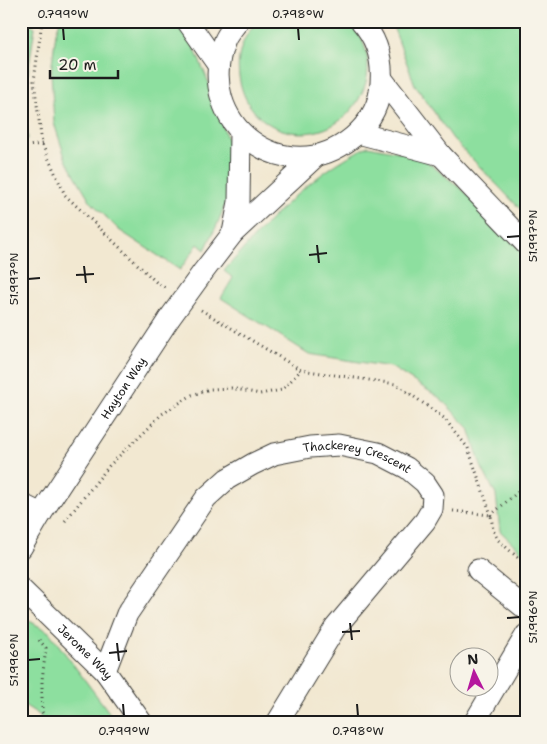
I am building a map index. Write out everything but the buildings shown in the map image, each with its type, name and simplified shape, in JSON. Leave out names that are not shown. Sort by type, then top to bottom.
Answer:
[{"type":"street","points":[[187,21],[218,65]]},
{"type":"street","points":[[238,21],[226,38],[218,65],[218,89],[223,104],[226,112],[240,132],[262,148],[288,156],[316,156],[331,151],[346,143],[358,133],[371,117],[379,99],[382,79],[381,62],[376,45],[366,24]]},
{"type":"street","points":[[382,79],[441,155],[526,244]]},
{"type":"street","name":"Hayton Way","points":[[233,233],[239,202],[240,132]]},
{"type":"street","points":[[358,133],[441,155]]},
{"type":"street","name":"Hayton Way","points":[[21,548],[41,514],[169,319],[203,272],[233,233],[316,156]]},
{"type":"street","name":"Thackerey Crescent","points":[[105,671],[127,614],[206,498],[227,479],[253,464],[274,454],[310,447],[339,445],[378,453],[407,468],[425,483],[432,495],[432,509]]},
{"type":"street","points":[[21,504],[41,514]]},
{"type":"street","points":[[277,723],[336,628],[426,521],[432,509]]},
{"type":"street","points":[[478,570],[526,609]]},
{"type":"street","name":"Jerome Way","points":[[21,589],[105,671],[142,723]]},
{"type":"street","points":[[474,723],[526,635]]},
{"type":"path","points":[[42,21],[34,82],[42,144],[65,195],[157,283],[166,288]]},
{"type":"path","points":[[21,147],[42,144]]},
{"type":"path","points":[[200,309],[301,370],[396,384],[444,418],[468,448],[491,515],[493,530],[498,540],[526,565]]},
{"type":"path","points":[[62,525],[109,466],[162,414],[192,395],[210,389],[231,388],[260,394],[282,390],[301,370]]},
{"type":"path","points":[[432,509],[491,515],[526,485]]},
{"type":"path","points":[[34,635],[46,648],[42,680],[42,712],[49,723]]},
{"type":"green space","points":[[21,21],[35,27],[24,98],[28,139],[21,140]]},
{"type":"green space","points":[[60,21],[183,21],[211,88],[228,142],[231,190],[205,250],[198,244],[180,270],[119,230],[91,202],[66,160],[54,123],[51,72],[56,32]]},
{"type":"green space","points":[[258,21],[349,21],[362,40],[368,64],[364,88],[352,109],[335,124],[316,131],[296,133],[276,128],[259,116],[246,99],[238,68],[242,46],[248,33]]},
{"type":"green space","points":[[391,21],[526,21],[526,215],[453,139],[415,85]]},
{"type":"green space","points":[[368,146],[420,156],[464,191],[526,255],[526,556],[500,531],[496,495],[481,466],[469,428],[440,398],[391,367],[309,354],[221,298],[233,278],[224,271],[272,218],[289,201],[326,171]]},
{"type":"green space","points":[[26,619],[49,632],[117,723],[46,723],[38,714],[21,703],[21,625]]}]
